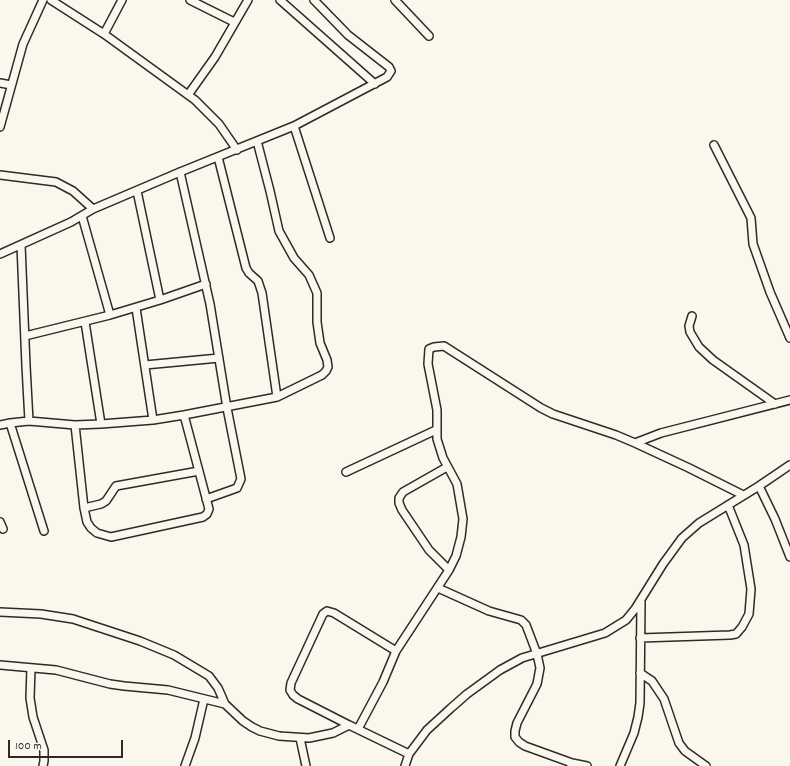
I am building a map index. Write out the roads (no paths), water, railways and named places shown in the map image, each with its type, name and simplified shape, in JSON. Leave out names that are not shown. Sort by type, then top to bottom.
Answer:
[{"type":"street","points":[[0,127],[2,111],[23,44],[43,0]]},
{"type":"street","points":[[51,0],[104,34],[188,95],[219,124],[237,150]]},
{"type":"street","points":[[104,34],[122,0]]},
{"type":"street","points":[[190,0],[234,22]]},
{"type":"street","points":[[188,95],[215,57],[248,0]]},
{"type":"street","points":[[280,0],[374,84]]},
{"type":"street","points":[[0,254],[60,228],[93,209],[294,126],[387,78],[391,71],[389,67],[348,35],[314,0]]},
{"type":"street","points":[[396,0],[429,36]]},
{"type":"street","points":[[0,83],[11,85]]},
{"type":"street","points":[[294,126],[330,238]]},
{"type":"street","points":[[0,425],[29,422],[75,425],[153,420],[227,408],[277,397],[322,375],[328,367],[327,360],[320,343],[316,322],[317,293],[309,275],[294,258],[279,231],[256,141]]},
{"type":"street","points":[[714,145],[751,218],[753,244],[770,292],[790,338]]},
{"type":"street","points":[[218,157],[246,268],[258,281],[262,293],[277,397]]},
{"type":"street","points":[[180,172],[210,304],[218,358],[241,479],[237,488],[206,499]]},
{"type":"street","points":[[0,175],[56,182],[73,191],[93,209]]},
{"type":"street","points":[[137,190],[160,300]]},
{"type":"street","points":[[82,216],[110,315]]},
{"type":"street","points":[[22,245],[29,422]]},
{"type":"street","points":[[25,336],[136,308],[206,284]]},
{"type":"street","points":[[136,308],[153,420]]},
{"type":"street","points":[[692,316],[690,332],[703,351],[713,360],[775,404]]},
{"type":"street","points":[[85,322],[101,424]]},
{"type":"street","points":[[358,729],[396,651],[449,570],[460,545],[463,519],[457,484],[447,467],[438,445],[436,430],[437,410],[427,355],[429,349],[444,346],[541,408],[553,414],[616,435],[635,443],[743,495]]},
{"type":"street","points":[[145,365],[218,358]]},
{"type":"street","points":[[635,443],[661,432],[790,400]]},
{"type":"street","points":[[75,425],[84,508],[87,522],[97,533],[111,537],[207,514],[209,509],[184,415]]},
{"type":"street","points":[[10,423],[44,531]]},
{"type":"street","points":[[346,472],[436,430]]},
{"type":"street","points":[[405,766],[409,754],[428,730],[450,708],[500,670],[522,658],[605,633],[626,620],[641,600],[662,564],[682,538],[699,523],[790,465]]},
{"type":"street","points":[[447,467],[403,492],[399,498],[399,503],[402,510],[429,550],[449,570]]},
{"type":"street","points":[[84,508],[101,504],[106,501],[116,486],[198,471]]},
{"type":"street","points":[[759,486],[775,519],[790,557]]},
{"type":"street","points":[[640,638],[730,635],[736,634],[746,621],[749,614],[751,590],[746,557],[741,538],[728,505]]},
{"type":"street","points":[[0,522],[3,529]]},
{"type":"street","points":[[438,588],[489,611],[521,620],[526,625],[537,654],[540,668],[537,684],[517,723],[515,737],[525,746],[571,765],[587,766]]},
{"type":"street","points":[[620,766],[634,733],[640,703],[641,600]]},
{"type":"street","points":[[396,651],[334,612],[327,611],[323,614],[294,676],[290,690],[298,699],[349,726],[409,754]]},
{"type":"street","points":[[0,612],[42,614],[73,619],[140,641],[174,655],[209,676],[218,688],[225,704],[243,721],[260,731],[279,736],[309,738],[333,733],[349,726]]},
{"type":"street","points":[[0,665],[56,670],[124,686],[168,690],[225,704]]},
{"type":"street","points":[[31,668],[30,698],[33,717],[44,750],[43,766]]},
{"type":"street","points":[[640,672],[652,681],[664,699],[679,743],[685,751],[706,766]]},
{"type":"street","points":[[185,766],[195,738],[204,699]]},
{"type":"street","points":[[300,738],[306,766]]}]
